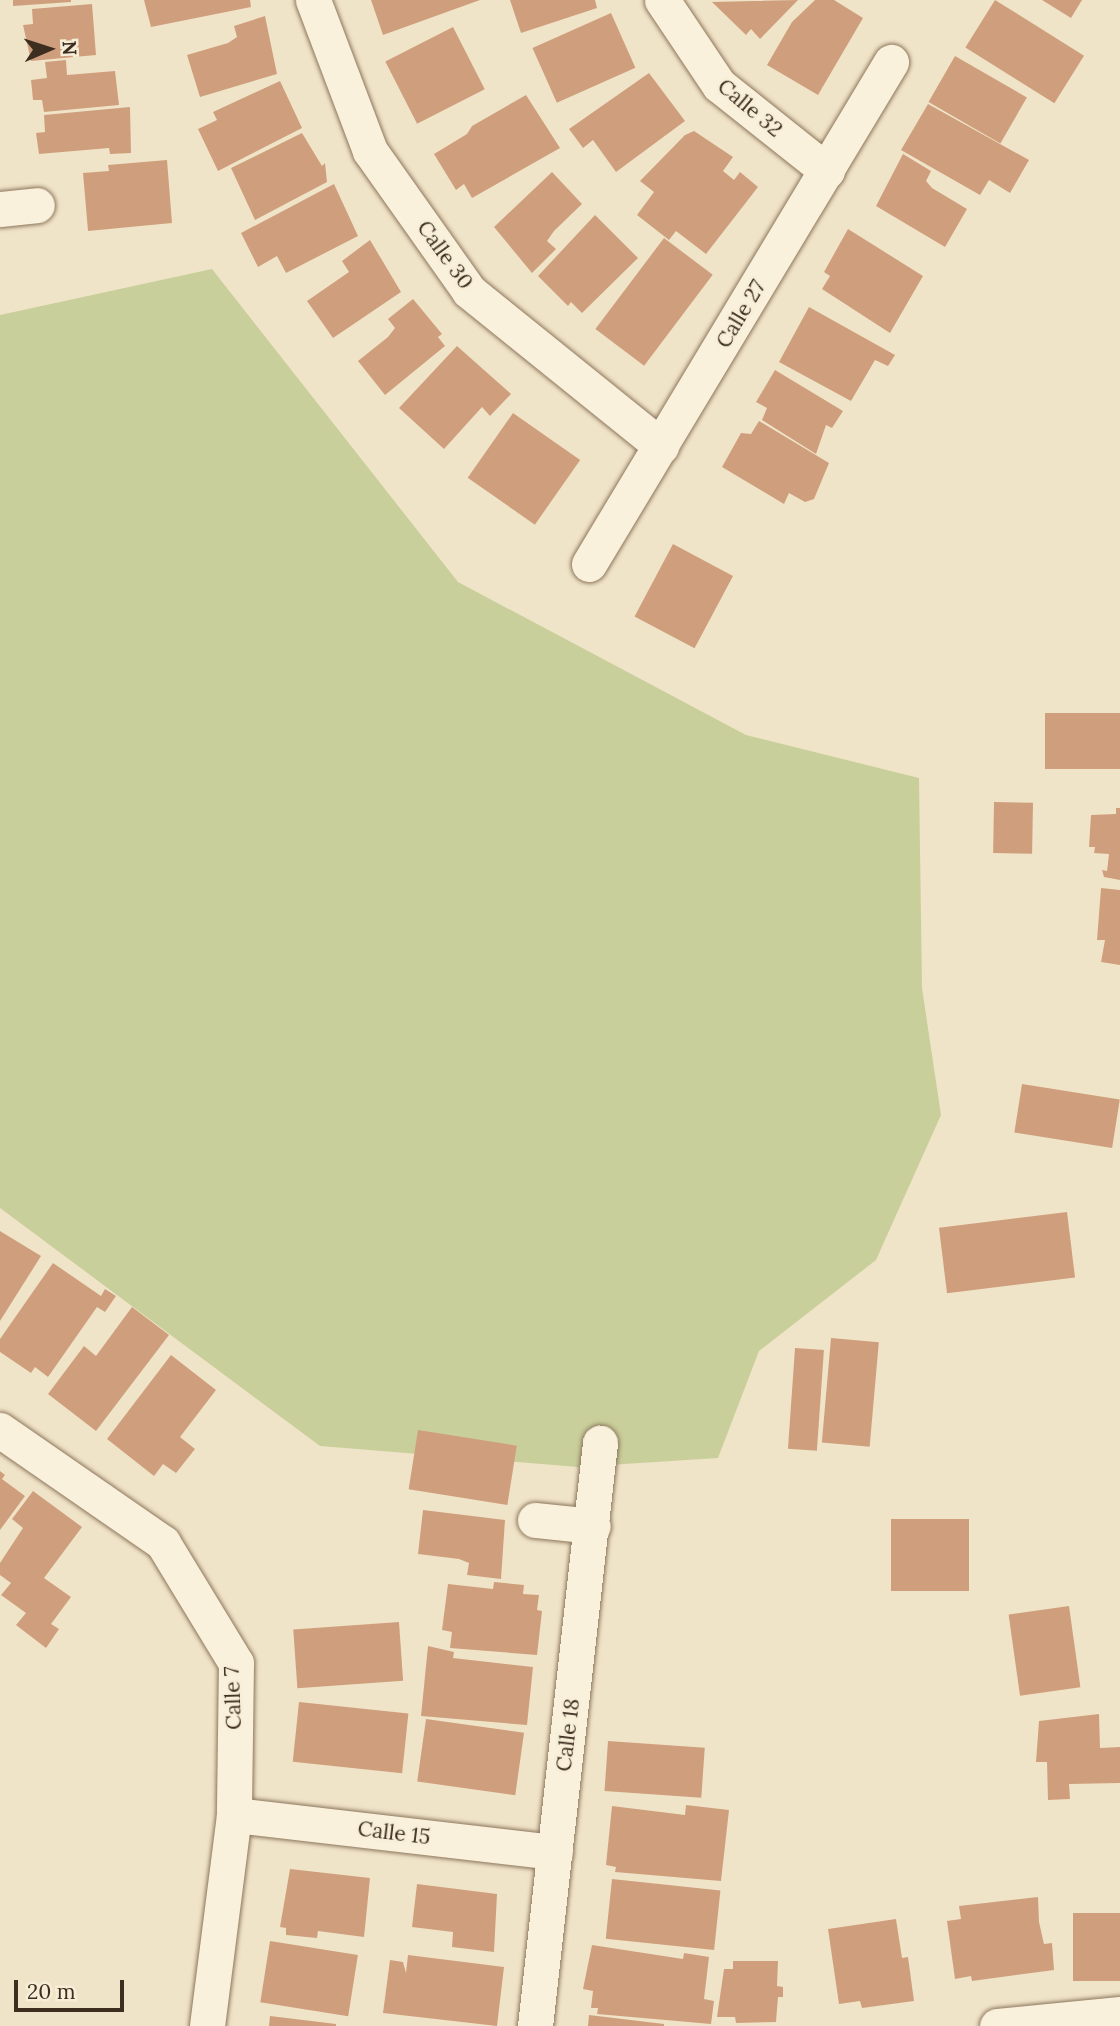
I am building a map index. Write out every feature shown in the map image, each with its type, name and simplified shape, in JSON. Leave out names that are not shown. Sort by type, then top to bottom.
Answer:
[{"type":"street","name":"Calle 30","points":[[313,0],[370,151],[469,291],[662,446]]},
{"type":"street","name":"Calle 32","points":[[662,0],[719,85],[827,171]]},
{"type":"street","name":"Calle 27","points":[[589,564],[891,62]]},
{"type":"street","points":[[0,209],[37,205]]},
{"type":"street","name":"Calle 7","points":[[0,1430],[163,1543],[236,1663],[234,1815],[207,2026]]},
{"type":"street","name":"Calle 18","points":[[535,2026],[593,1526],[600,1443]]},
{"type":"street","points":[[535,1520],[593,1526]]},
{"type":"street","name":"Calle 15","points":[[234,1815],[555,1852]]},
{"type":"street","points":[[997,2026],[1120,2014]]},
{"type":"green space","points":[[212,269],[458,582],[746,735],[919,778],[922,988],[941,1115],[876,1260],[759,1351],[718,1458],[578,1467],[320,1446],[0,1208],[0,315]]},
{"type":"building","points":[[13,0],[71,0],[71,2],[13,6]]},
{"type":"building","points":[[144,0],[250,0],[251,7],[151,27]]},
{"type":"building","points":[[371,0],[480,0],[383,35]]},
{"type":"building","points":[[510,0],[595,0],[597,8],[521,33]]},
{"type":"building","points":[[798,0],[760,39],[751,29],[746,35],[712,2]]},
{"type":"building","points":[[815,0],[834,0],[863,18],[818,95],[767,65],[792,22]]},
{"type":"building","points":[[995,0],[1084,56],[1054,103],[965,47]]},
{"type":"building","points":[[1042,0],[1082,0],[1071,18]]},
{"type":"building","points":[[92,4],[96,55],[31,61],[23,25],[33,24],[32,9]]},
{"type":"building","points":[[611,13],[635,68],[557,103],[532,48]]},
{"type":"building","points":[[265,16],[277,74],[200,97],[187,55],[228,43],[237,37],[234,26]]},
{"type":"building","points":[[453,27],[485,89],[417,124],[385,62]]},
{"type":"building","points":[[955,56],[1027,97],[1000,143],[928,102]]},
{"type":"building","points":[[66,60],[67,75],[115,71],[119,105],[44,112],[42,100],[33,100],[31,80],[47,78],[45,62]]},
{"type":"building","points":[[649,73],[685,121],[616,172],[593,140],[583,148],[569,129]]},
{"type":"building","points":[[280,81],[302,128],[218,171],[198,129],[217,120],[213,112]]},
{"type":"building","points":[[526,95],[560,148],[472,198],[464,184],[456,190],[434,154],[467,134],[472,126]]},
{"type":"building","points":[[928,104],[1029,160],[1010,193],[989,180],[980,195],[901,150]]},
{"type":"building","points":[[130,107],[131,153],[110,154],[109,148],[39,154],[36,133],[45,132],[44,115]]},
{"type":"building","points":[[694,131],[733,157],[723,171],[734,180],[740,172],[758,187],[706,254],[676,231],[669,240],[637,215],[654,192],[640,181],[685,135]]},
{"type":"building","points":[[302,133],[322,166],[325,163],[327,182],[255,220],[231,168]]},
{"type":"building","points":[[903,154],[931,171],[926,181],[932,188],[967,209],[945,247],[876,206]]},
{"type":"building","points":[[167,160],[172,223],[88,231],[83,173],[109,171],[108,165]]},
{"type":"building","points":[[552,172],[582,204],[554,231],[547,241],[556,249],[532,273],[494,227]]},
{"type":"building","points":[[334,184],[358,236],[286,273],[277,256],[258,267],[241,233]]},
{"type":"building","points":[[595,215],[638,258],[582,313],[571,302],[568,306],[538,276]]},
{"type":"building","points":[[848,229],[923,276],[890,333],[822,289],[830,276],[824,272]]},
{"type":"building","points":[[664,238],[713,275],[644,366],[595,329]]},
{"type":"building","points":[[370,240],[401,292],[333,338],[307,301],[349,272],[342,261]]},
{"type":"building","points":[[413,299],[442,334],[438,337],[445,346],[385,395],[358,361],[388,337],[395,328],[388,319]]},
{"type":"building","points":[[809,307],[895,355],[888,366],[875,360],[851,401],[779,362]]},
{"type":"building","points":[[457,346],[511,394],[490,416],[482,407],[444,449],[399,408]]},
{"type":"building","points":[[775,370],[843,411],[832,428],[826,425],[816,454],[762,420],[767,408],[756,402]]},
{"type":"building","points":[[513,413],[580,460],[535,525],[468,478]]},
{"type":"building","points":[[759,421],[829,463],[814,499],[805,502],[789,493],[784,504],[722,467],[741,433],[751,434]]},
{"type":"building","points":[[673,544],[733,576],[695,648],[635,616]]},
{"type":"building","points":[[1045,713],[1120,713],[1120,769],[1045,769]]},
{"type":"building","points":[[994,802],[1033,803],[1032,854],[993,853]]},
{"type":"building","points":[[1116,808],[1120,808],[1120,880],[1104,877],[1102,870],[1107,871],[1109,854],[1094,853],[1095,847],[1089,847],[1091,815],[1116,814]]},
{"type":"building","points":[[1101,888],[1120,890],[1120,965],[1101,962],[1105,940],[1097,940]]},
{"type":"building","points":[[1022,1084],[1120,1099],[1112,1148],[1014,1132]]},
{"type":"building","points":[[1067,1212],[1075,1278],[947,1293],[939,1228]]},
{"type":"building","points":[[0,1231],[41,1256],[0,1321]]},
{"type":"building","points":[[53,1263],[101,1296],[105,1289],[116,1296],[105,1312],[97,1307],[48,1377],[35,1367],[31,1373],[0,1352],[0,1339]]},
{"type":"building","points":[[132,1307],[169,1335],[96,1431],[48,1394],[84,1346],[96,1356]]},
{"type":"building","points":[[831,1338],[879,1342],[870,1447],[822,1443]]},
{"type":"building","points":[[795,1348],[824,1350],[817,1451],[788,1449]]},
{"type":"building","points":[[171,1355],[216,1390],[180,1437],[195,1449],[176,1473],[163,1464],[154,1476],[107,1439]]},
{"type":"building","points":[[418,1430],[517,1446],[507,1505],[409,1489]]},
{"type":"building","points":[[0,1471],[5,1475],[2,1479],[25,1496],[0,1530]]},
{"type":"building","points":[[33,1491],[82,1527],[44,1578],[71,1597],[51,1624],[59,1629],[46,1648],[16,1625],[26,1613],[1,1595],[11,1583],[0,1575],[0,1563],[23,1528],[12,1519]]},
{"type":"building","points":[[423,1510],[505,1520],[501,1579],[467,1575],[469,1563],[459,1559],[418,1554]]},
{"type":"building","points":[[891,1519],[969,1519],[969,1591],[891,1591]]},
{"type":"building","points":[[494,1582],[524,1585],[523,1594],[539,1595],[537,1610],[542,1611],[537,1655],[450,1648],[452,1632],[442,1630],[448,1584],[493,1589]]},
{"type":"building","points":[[1069,1606],[1080,1687],[1020,1696],[1009,1614]]},
{"type":"building","points":[[399,1622],[403,1681],[297,1688],[293,1629]]},
{"type":"building","points":[[428,1646],[454,1652],[453,1658],[533,1667],[527,1725],[421,1716]]},
{"type":"building","points":[[299,1702],[408,1713],[402,1773],[293,1762]]},
{"type":"building","points":[[1099,1714],[1100,1748],[1120,1747],[1120,1783],[1069,1784],[1070,1799],[1048,1800],[1047,1762],[1036,1762],[1039,1721]]},
{"type":"building","points":[[426,1719],[524,1733],[515,1795],[417,1781]]},
{"type":"building","points":[[608,1741],[705,1748],[701,1798],[605,1791]]},
{"type":"building","points":[[686,1805],[729,1810],[721,1881],[615,1872],[616,1867],[606,1865],[612,1806],[685,1815]]},
{"type":"building","points":[[290,1869],[370,1878],[364,1937],[318,1931],[317,1938],[286,1935],[286,1928],[280,1927]]},
{"type":"building","points":[[612,1879],[720,1890],[714,1950],[606,1939]]},
{"type":"building","points":[[417,1884],[497,1894],[494,1952],[452,1947],[453,1932],[412,1927]]},
{"type":"building","points":[[1038,1897],[1039,1922],[1044,1944],[1052,1943],[1054,1970],[972,1981],[971,1976],[955,1979],[947,1921],[961,1919],[959,1906]]},
{"type":"building","points":[[1073,1913],[1120,1913],[1120,1981],[1073,1981]]},
{"type":"building","points":[[896,1919],[902,1958],[908,1957],[914,2001],[862,2008],[860,2001],[839,2004],[828,1929]]},
{"type":"building","points":[[270,1941],[358,1955],[348,2016],[260,2002]]},
{"type":"building","points":[[592,1945],[683,1959],[684,1953],[709,1957],[704,1999],[714,2001],[711,2024],[597,2014],[598,2008],[591,2008],[593,1991],[583,1989]]},
{"type":"building","points":[[408,1955],[504,1967],[497,2026],[383,2013],[390,1960],[403,1962],[406,1973]]},
{"type":"building","points":[[733,1961],[778,1961],[777,1986],[783,1987],[783,1997],[778,1997],[776,2022],[736,2023],[735,2017],[717,2017],[724,1969],[733,1969]]},
{"type":"building","points":[[589,2015],[664,2024],[664,2026],[588,2026]]},
{"type":"building","points":[[270,2016],[336,2024],[336,2026],[269,2026]]}]
